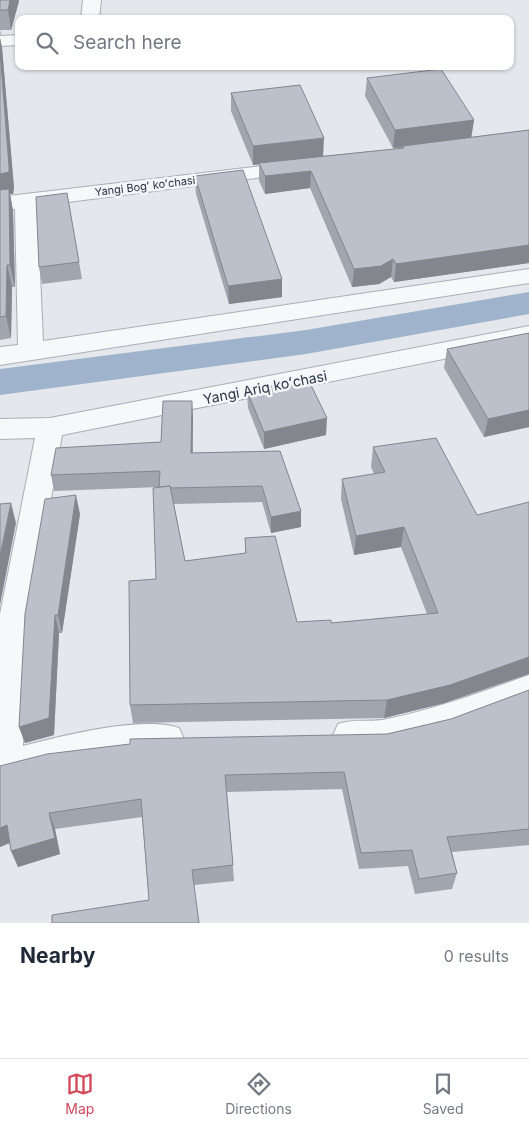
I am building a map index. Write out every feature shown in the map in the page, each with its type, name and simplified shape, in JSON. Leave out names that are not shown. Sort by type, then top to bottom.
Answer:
[{"type":"street","points":[[90,15],[92,0]]},
{"type":"street","points":[[0,41],[15,40]]},
{"type":"street","name":"Yangi Bogʻ koʻchasi","points":[[0,204],[312,166]]},
{"type":"street","points":[[26,201],[31,352]]},
{"type":"street","points":[[0,356],[529,276]]},
{"type":"street","name":"Yangi Ariq koʻchasi","points":[[0,429],[50,428],[529,334]]},
{"type":"street","points":[[50,428],[12,632],[2,768],[68,749],[127,740],[196,738]]},
{"type":"street","points":[[325,736],[384,735],[446,720],[529,689]]},
{"type":"building","points":[[0,0],[10,0],[8,10],[0,10]]},
{"type":"building","points":[[0,51],[9,172],[0,174]]},
{"type":"building","points":[[442,70],[474,120],[395,130],[367,78]]},
{"type":"building","points":[[300,85],[324,138],[253,146],[231,93]]},
{"type":"building","points":[[529,130],[529,245],[396,264],[393,259],[381,266],[354,269],[311,171],[265,176],[259,163],[404,148],[403,146]]},
{"type":"building","points":[[243,170],[282,279],[228,286],[195,176]]},
{"type":"building","points":[[9,189],[10,265],[7,265],[6,316],[0,317],[0,190]]},
{"type":"building","points":[[67,193],[79,262],[39,267],[36,197]]},
{"type":"building","points":[[529,333],[529,410],[488,419],[447,349]]},
{"type":"building","points":[[308,379],[327,418],[264,432],[247,391]]},
{"type":"building","points":[[163,401],[192,401],[191,453],[280,451],[301,511],[271,517],[262,486],[159,487],[160,471],[51,475],[56,448],[161,442]]},
{"type":"building","points":[[436,438],[477,515],[529,502],[529,657],[450,685],[387,700],[130,705],[129,581],[156,579],[153,488],[170,486],[185,561],[246,553],[245,538],[275,536],[297,622],[331,620],[331,623],[438,613],[404,527],[356,536],[342,479],[385,472],[373,447]]},
{"type":"building","points":[[76,495],[58,615],[55,615],[49,718],[19,727],[25,614],[45,499]]},
{"type":"building","points":[[11,503],[0,556],[0,504]]},
{"type":"building","points":[[529,690],[529,829],[447,837],[457,873],[419,879],[412,850],[361,853],[344,772],[225,775],[233,865],[192,870],[199,923],[52,923],[52,915],[149,900],[141,799],[49,813],[55,838],[11,851],[7,825],[0,828],[0,766],[47,754],[130,744],[130,739],[387,734],[451,719]]},
{"type":"waterway","points":[[0,382],[306,342],[529,303]]}]
